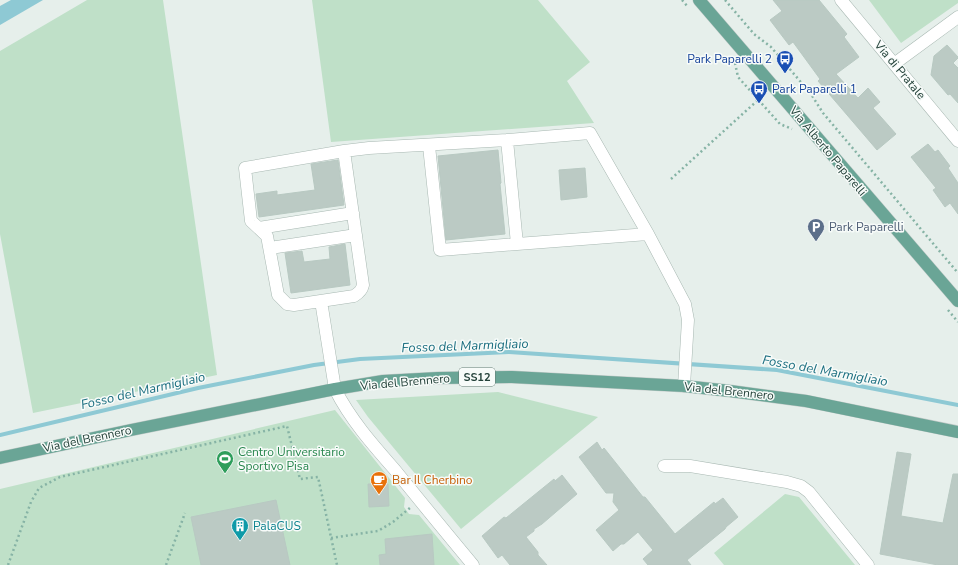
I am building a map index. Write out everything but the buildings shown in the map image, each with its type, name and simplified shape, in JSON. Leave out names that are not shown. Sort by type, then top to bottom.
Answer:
[{"type":"main road","name":"Via Alberto Paparelli","points":[[699,0],[958,301]]},
{"type":"main road","name":"Via del Brennero","points":[[0,458],[335,389],[383,382],[438,378],[512,377],[684,386],[772,395],[958,432]]},
{"type":"street","name":"Via di Pratale","points":[[841,0],[958,141]]},
{"type":"street","points":[[894,64],[958,16]]},
{"type":"street","points":[[344,151],[363,285],[362,289],[359,294],[354,296],[287,304],[278,295],[267,236],[251,222],[245,168],[344,151],[369,148],[429,146],[590,133],[648,234],[685,304],[688,320],[684,386]]},
{"type":"street","points":[[507,140],[517,244]]},
{"type":"street","points":[[429,146],[440,250],[648,234]]},
{"type":"street","points":[[258,228],[353,214]]},
{"type":"street","points":[[270,248],[356,235]]},
{"type":"street","points":[[320,301],[335,389],[348,413],[473,565]]},
{"type":"street","points":[[664,466],[690,466],[787,482],[801,486],[809,492],[868,565]]},
{"type":"path","points":[[682,0],[691,11]]},
{"type":"path","points":[[725,0],[754,34],[771,47],[811,94],[824,115],[958,273]]},
{"type":"path","points":[[750,38],[754,34]]},
{"type":"path","points":[[732,59],[735,62],[738,77],[758,100],[780,124],[792,128],[796,132]]},
{"type":"path","points":[[671,179],[758,100]]},
{"type":"path","points":[[948,310],[958,322]]},
{"type":"path","points":[[8,565],[31,502],[39,488],[60,477],[287,426],[300,479],[318,477],[337,565]]},
{"type":"path","points":[[331,538],[378,531],[398,518],[419,500]]},
{"type":"path","points":[[166,565],[185,513]]},
{"type":"green space","points":[[87,0],[163,0],[217,375],[33,413],[0,234],[0,51]]},
{"type":"green space","points":[[312,0],[538,0],[590,62],[567,81],[594,123],[331,142]]},
{"type":"green space","points":[[869,0],[958,0],[958,3],[901,43]]},
{"type":"green space","points":[[498,392],[598,417],[461,529],[368,417],[356,400]]},
{"type":"green space","name":"Centro Universitario Sportivo Pisa","points":[[335,410],[405,498],[404,507],[409,514],[419,515],[460,565],[0,565],[0,489]]},
{"type":"green space","points":[[785,494],[799,497],[855,565],[724,565],[714,553]]},
{"type":"water","points":[[11,0],[43,0],[0,25],[0,6]]},
{"type":"waterway","name":"Fosso del Marmigliaio","points":[[0,435],[198,388],[314,365],[360,359],[509,352],[777,370],[958,405]]},
{"type":"place","name":"Park Paparelli 2","points":[[785,74]]},
{"type":"place","name":"Park Paparelli 1","points":[[759,104]]},
{"type":"place","name":"Park Paparelli","points":[[816,242]]},
{"type":"place","name":"Centro Universitario Sportivo Pisa","points":[[225,474]]},
{"type":"place","name":"Bar Il Cherbino","points":[[379,495]]},
{"type":"place","name":"PalaCUS","points":[[240,541]]}]
